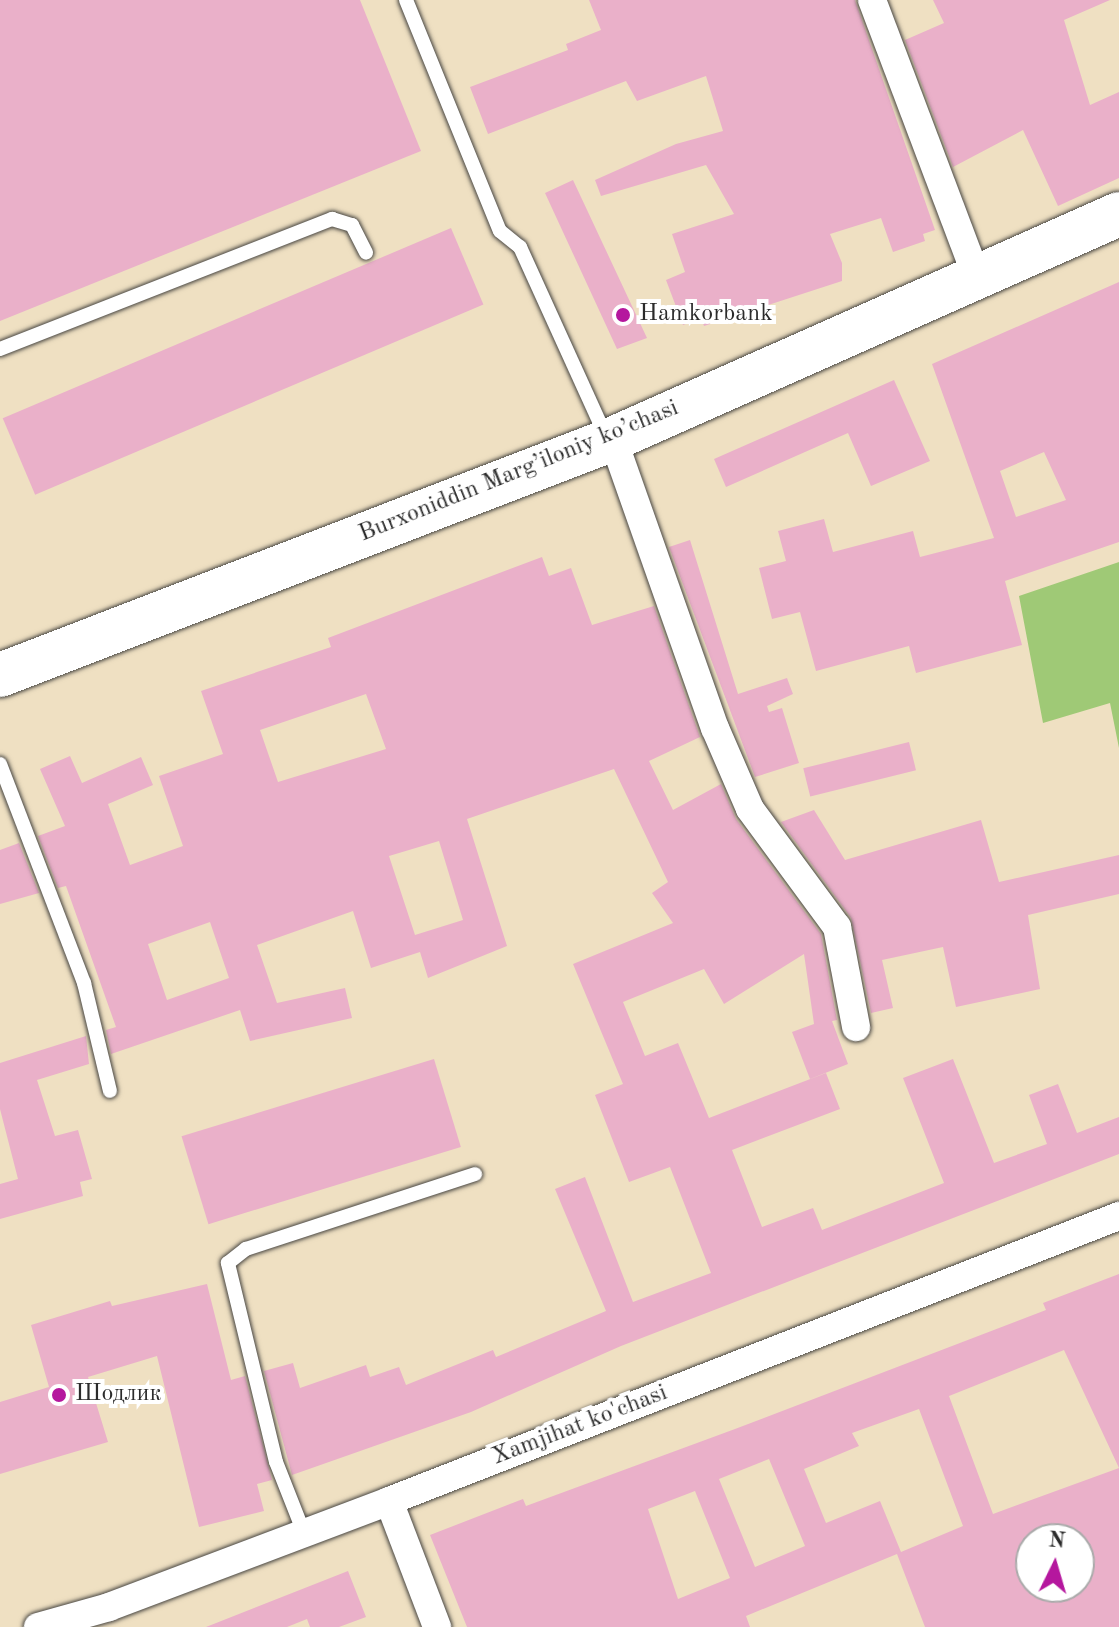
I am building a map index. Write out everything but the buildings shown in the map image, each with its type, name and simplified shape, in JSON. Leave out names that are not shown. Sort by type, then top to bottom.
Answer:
[{"type":"main road","name":"Burxoniddin Marg’iloniy ko’chasi","points":[[0,675],[610,439],[1119,214]]},
{"type":"street","points":[[872,0],[977,278]]},
{"type":"street","points":[[610,439],[715,728],[750,809],[837,927],[856,1027]]},
{"type":"street","name":"Xamjihat ko'chasi","points":[[38,1627],[112,1617],[304,1533],[1119,1216]]},
{"type":"street","points":[[389,1501],[437,1627]]},
{"type":"lane","points":[[406,0],[500,231],[520,247],[610,439]]},
{"type":"lane","points":[[0,349],[332,219],[352,225],[366,253]]},
{"type":"lane","points":[[0,764],[84,983],[110,1091]]},
{"type":"lane","points":[[304,1533],[276,1462],[228,1263],[246,1249],[475,1174]]},
{"type":"green space","points":[[1119,562],[1119,748],[1110,703],[1043,723],[1019,596]]},
{"type":"place","name":"Hamkorbank","points":[[623,315]]},
{"type":"place","name":"Шодлик","points":[[59,1395]]}]
